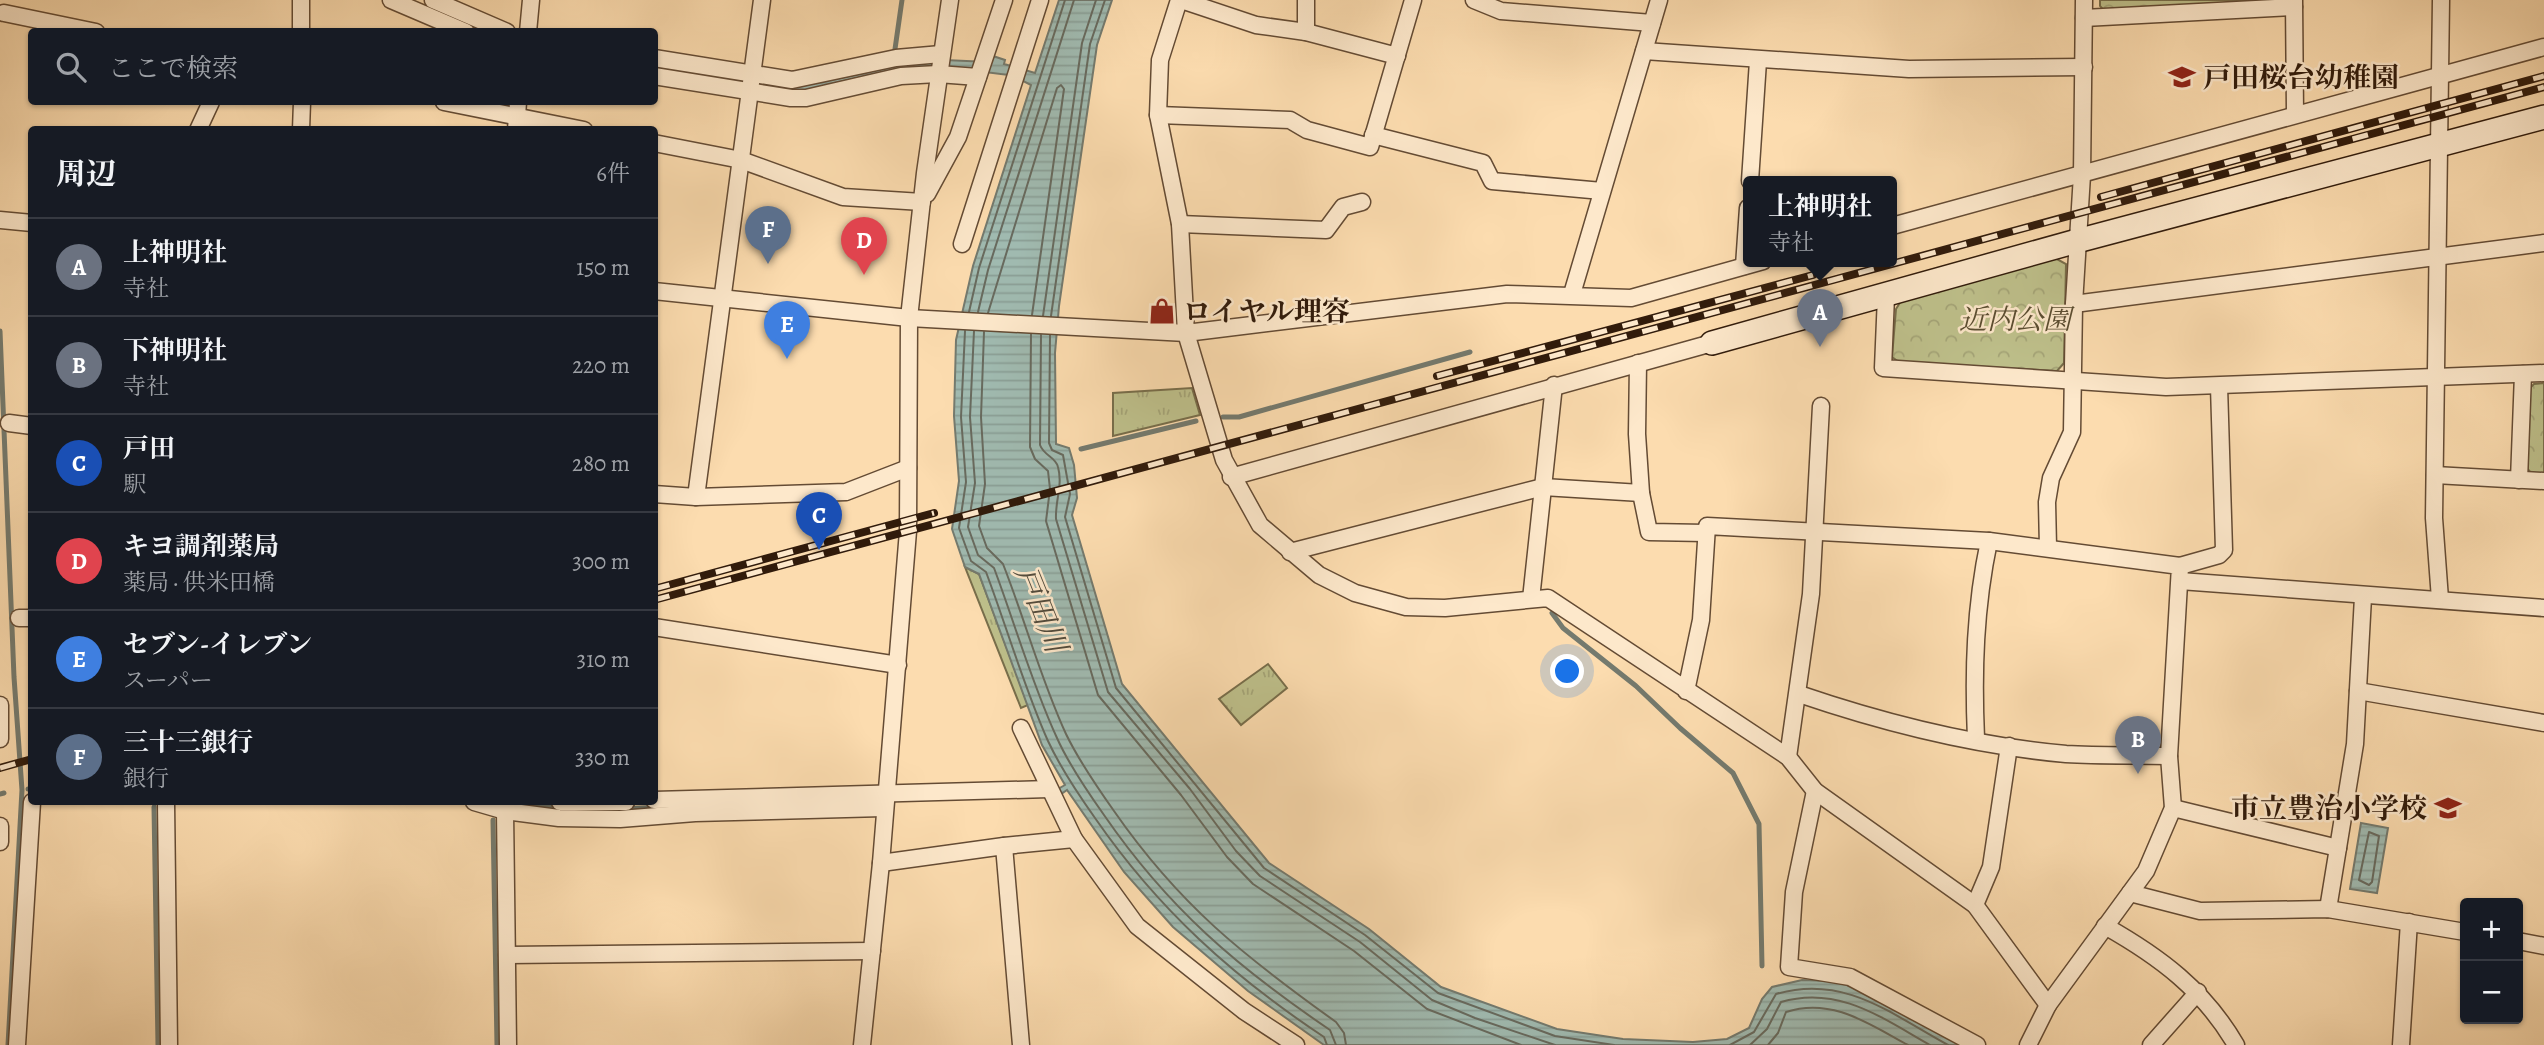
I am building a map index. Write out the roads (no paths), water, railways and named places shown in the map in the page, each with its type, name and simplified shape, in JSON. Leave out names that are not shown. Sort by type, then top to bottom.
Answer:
[{"type":"street","points":[[301,0],[301,28]]},
{"type":"street","points":[[391,0],[457,28]]},
{"type":"street","points":[[433,0],[498,28]]},
{"type":"street","points":[[528,28],[531,0]]},
{"type":"street","points":[[696,497],[762,0]]},
{"type":"street","points":[[862,1045],[881,863],[908,531],[909,318],[938,74],[950,0]]},
{"type":"street","points":[[922,202],[958,137],[1004,0]]},
{"type":"street","points":[[962,244],[1041,0]]},
{"type":"street","points":[[1397,56],[1306,32],[1256,25],[1180,0],[1160,60],[1158,115],[1180,224],[1185,333],[1231,477],[1260,525],[1319,575],[1355,593],[1406,607],[1445,608],[1548,598],[1788,757],[1815,791],[1975,905],[2048,1005]]},
{"type":"street","points":[[1306,0],[1306,32]]},
{"type":"street","points":[[1158,115],[1290,120],[1307,130],[1370,148],[1413,0]]},
{"type":"street","points":[[1474,0],[1652,23]]},
{"type":"street","points":[[1572,295],[1659,0]]},
{"type":"street","points":[[2048,547],[2047,502],[2051,478],[2072,432],[2071,380],[2082,175],[2084,0]]},
{"type":"street","points":[[2440,599],[2434,518],[2441,0]]},
{"type":"street","points":[[2084,18],[2294,4],[2295,113]]},
{"type":"street","points":[[4,13],[77,28]]},
{"type":"street","points":[[1897,225],[2082,175],[2295,113],[2544,47]]},
{"type":"street","points":[[1644,51],[1758,61],[1909,69],[2084,67]]},
{"type":"street","points":[[658,59],[802,79],[896,58],[941,54]]},
{"type":"street","points":[[1750,176],[1758,61]]},
{"type":"street","points":[[658,77],[806,98],[901,76],[938,74],[978,77]]},
{"type":"street","points":[[200,126],[210,105]]},
{"type":"street","points":[[302,105],[302,126]]},
{"type":"street","points":[[460,105],[565,126]]},
{"type":"street","points":[[1231,477],[2077,241],[2544,117]]},
{"type":"street","points":[[1373,135],[1483,163],[1492,181],[1602,191]]},
{"type":"street","points":[[658,144],[741,160],[842,197],[922,202]]},
{"type":"street","points":[[1180,224],[1326,230],[1343,207],[1362,202]]},
{"type":"street","points":[[0,220],[28,223]]},
{"type":"street","points":[[2074,304],[2544,243]]},
{"type":"street","points":[[658,291],[945,321],[1185,333],[1507,294],[1632,298],[1744,267]]},
{"type":"street","points":[[1886,296],[1883,368],[2161,387],[2544,373]]},
{"type":"street","points":[[1638,363],[1637,434],[1641,493],[1649,532],[1706,533]]},
{"type":"street","points":[[2519,480],[2523,374]]},
{"type":"street","points":[[1531,599],[1554,386]]},
{"type":"street","points":[[2180,574],[2224,550],[2219,386]]},
{"type":"street","points":[[1788,757],[1799,694],[1816,533],[1821,406]]},
{"type":"street","points":[[9,423],[28,425]]},
{"type":"street","points":[[658,494],[696,497],[846,492],[908,468]]},
{"type":"street","points":[[2435,475],[2544,481]]},
{"type":"street","points":[[1290,552],[1543,487],[1641,493]]},
{"type":"street","points":[[1686,691],[1701,620],[1707,526],[1989,541],[2048,547],[2180,574],[2363,597],[2440,599],[2544,608]]},
{"type":"street","points":[[1976,739],[1975,630],[1979,586],[1989,541]]},
{"type":"street","points":[[2028,1045],[2048,1005],[2146,871],[2173,808],[2169,756],[2180,574]]},
{"type":"street","points":[[2328,909],[2355,744],[2363,597]]},
{"type":"street","points":[[658,628],[898,665]]},
{"type":"street","points":[[2358,691],[2544,723]]},
{"type":"street","points":[[1799,694],[1860,714],[2009,746],[2068,754],[2169,756]]},
{"type":"street","points":[[0,705],[0,739]]},
{"type":"street","points":[[1021,728],[1074,839],[1137,926],[1244,1011],[1296,1045]]},
{"type":"street","points":[[1975,905],[1992,867],[2009,746]]},
{"type":"street","points":[[484,805],[505,811],[559,818],[620,819],[1049,789]]},
{"type":"street","points":[[1815,791],[1794,892],[1789,967],[1850,977],[1977,1045]]},
{"type":"street","points":[[658,800],[884,801]]},
{"type":"street","points":[[17,1045],[32,805]]},
{"type":"street","points":[[166,805],[169,1045]]},
{"type":"street","points":[[2173,808],[2338,848]]},
{"type":"street","points":[[505,811],[508,1045]]},
{"type":"street","points":[[0,827],[0,842]]},
{"type":"street","points":[[881,863],[1074,839]]},
{"type":"street","points":[[1004,846],[1021,1045]]},
{"type":"street","points":[[2130,893],[2200,911],[2328,909],[2460,931]]},
{"type":"street","points":[[2401,1045],[2409,922]]},
{"type":"street","points":[[2105,926],[2154,954],[2198,992],[2236,1045]]},
{"type":"street","points":[[2523,943],[2544,946]]},
{"type":"street","points":[[507,955],[872,951]]},
{"type":"street","points":[[2151,1045],[2198,992]]},
{"type":"water","name":"戸田川","points":[[1059,0],[1112,0],[1097,45],[1059,306],[1055,353],[1056,444],[1069,448],[1074,465],[1077,498],[1072,515],[1122,684],[1269,863],[1369,929],[1441,987],[1557,1029],[1623,1039],[1693,1042],[1727,1039],[1749,1028],[1762,999],[1772,987],[1802,980],[1831,981],[1851,986],[1963,1045],[1324,1045],[1248,991],[1173,927],[1124,872],[1067,790],[1060,795],[1058,789],[1065,785],[1042,745],[979,574],[965,567],[952,529],[959,481],[954,416],[956,340],[973,266],[1031,85],[1023,81],[1025,70],[1035,73]]},
{"type":"water","points":[[990,55],[1005,60],[1004,64],[1011,66],[1008,75],[985,72],[800,93],[658,72],[658,64],[793,86],[923,59],[988,62]]},
{"type":"water","points":[[2361,823],[2388,828],[2377,893],[2350,889]]},
{"type":"waterway","points":[[895,49],[902,0]]},
{"type":"waterway","points":[[0,331],[14,677],[22,790],[8,1045]]},
{"type":"waterway","points":[[1223,417],[1239,417],[1470,352]]},
{"type":"waterway","points":[[1081,449],[1196,421]]},
{"type":"waterway","points":[[1552,613],[1563,628],[1636,686],[1733,773],[1759,824],[1762,966]]},
{"type":"waterway","points":[[0,794],[4,793]]},
{"type":"waterway","points":[[545,805],[560,807]]},
{"type":"waterway","points":[[154,807],[158,1045]]},
{"type":"waterway","points":[[623,809],[662,807]]},
{"type":"waterway","points":[[493,820],[497,1045]]},
{"type":"railway","points":[[2101,197],[2544,76]]},
{"type":"railway","points":[[1897,263],[2544,87]]},
{"type":"railway","points":[[658,599],[1881,267]]},
{"type":"railway","points":[[1437,376],[1813,275]]},
{"type":"railway","points":[[658,588],[934,513]]},
{"type":"railway","points":[[0,768],[28,760]]},
{"type":"place","name":"戸田桜台幼稚園","points":[[2182,77]]},
{"type":"place","name":"三十三銀行","points":[[768,264]]},
{"type":"place","name":"キヨ調剤薬局","points":[[864,275]]},
{"type":"place","name":"ロイヤル理容","points":[[1162,311]]},
{"type":"place","name":"上神明社","points":[[1820,347]]},
{"type":"place","name":"セブン-イレブン","points":[[787,359]]},
{"type":"place","name":"戸田","points":[[819,550]]},
{"type":"place","name":"下神明社","points":[[2138,774]]},
{"type":"place","name":"市立豊治小学校","points":[[2448,808]]},
{"type":"park label","name":"近内公園","points":[[2015,319]]}]
